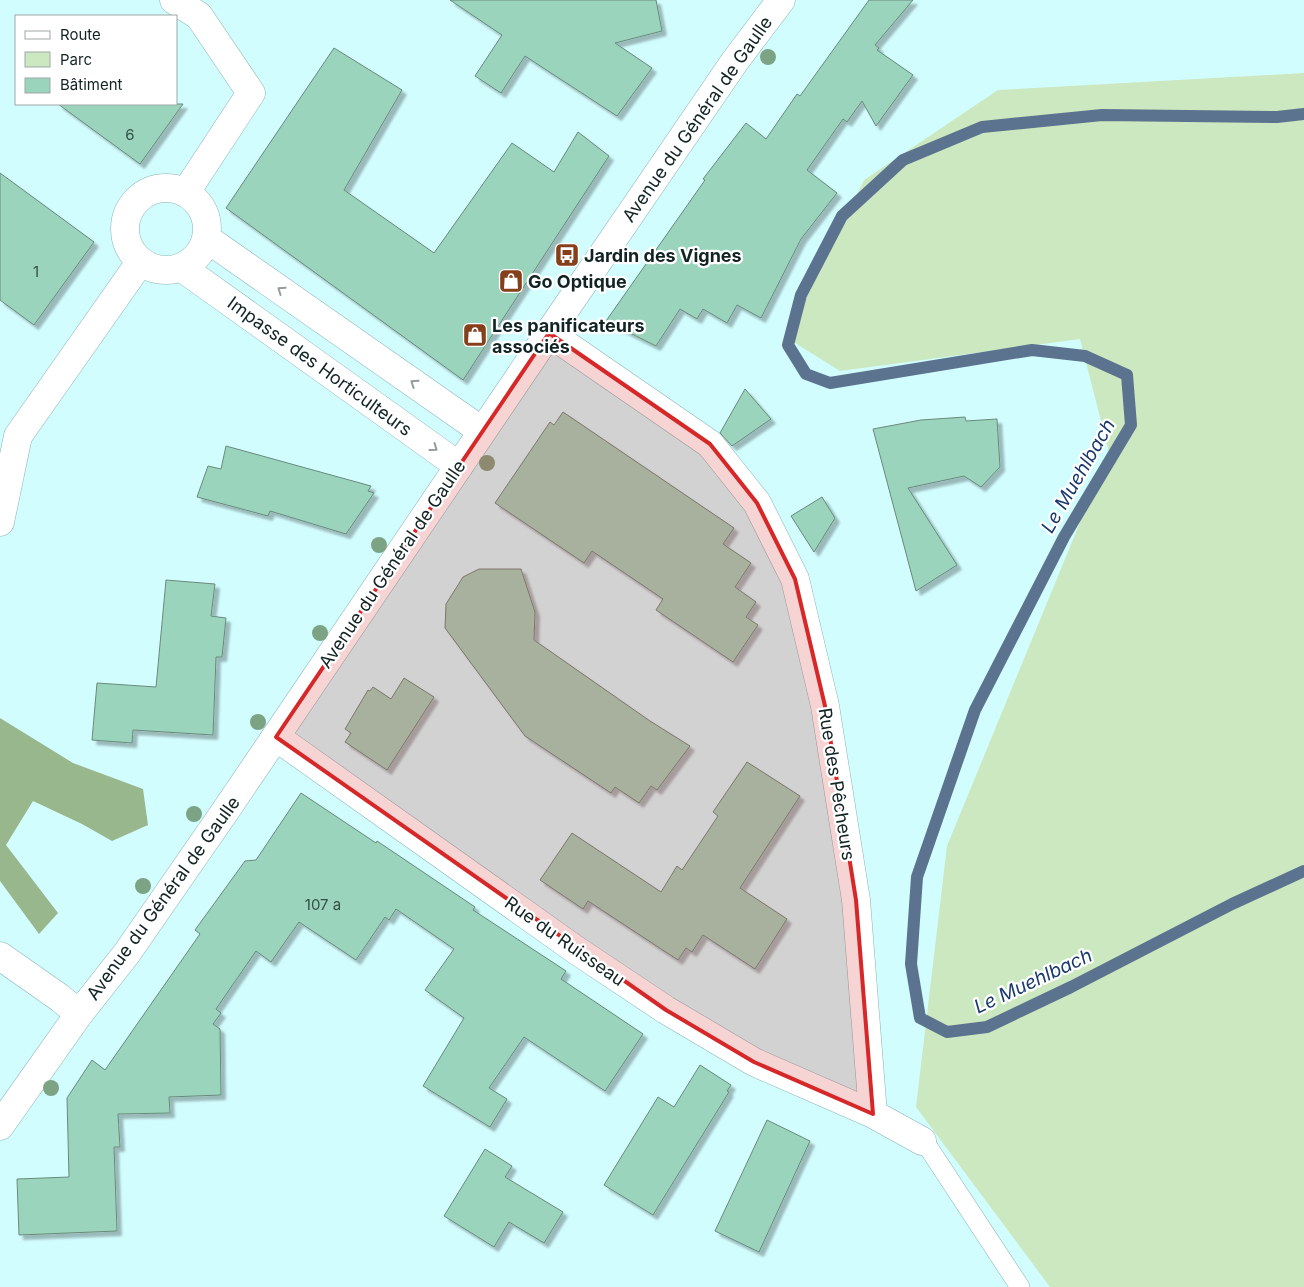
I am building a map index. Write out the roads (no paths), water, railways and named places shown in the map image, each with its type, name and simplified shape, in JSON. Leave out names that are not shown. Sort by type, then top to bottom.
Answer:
[{"type":"street","points":[[174,0],[199,16],[251,93],[186,192]]},
{"type":"street","name":"Avenue du Général de Gaulle","points":[[0,1126],[79,1014],[128,953],[735,61],[781,0]]},
{"type":"street","points":[[174,188],[186,192],[201,207],[207,227],[206,238],[203,247],[190,262],[181,267],[160,269],[142,261],[133,252],[128,241],[127,217],[132,206],[140,197],[150,191],[174,188]]},
{"type":"street","points":[[206,238],[482,431]]},
{"type":"street","points":[[0,522],[18,436],[142,261]]},
{"type":"street","name":"Impasse des Horticulteurs","points":[[181,267],[459,466]]},
{"type":"street","name":"Rue des Pêcheurs","points":[[549,333],[710,444],[757,504],[795,579],[825,706],[856,900],[873,1114]]},
{"type":"street","name":"Rue du Ruisseau","points":[[276,737],[576,950],[666,1010],[754,1062],[873,1114]]},
{"type":"street","points":[[0,956],[60,998],[79,1014]]},
{"type":"street","points":[[873,1114],[922,1141]]},
{"type":"lane","points":[[922,1141],[928,1147],[1020,1287]]},
{"type":"waterway","name":"Le Muehlbach","points":[[1304,114],[1277,117],[1102,115],[982,127],[903,160],[842,216],[801,295],[788,345],[806,374],[830,383],[1032,350],[1085,356],[1127,375],[1131,425],[1064,537],[975,710],[917,877],[911,964],[920,1018],[947,1032],[987,1027],[1071,987],[1232,904],[1304,871]]},
{"type":"place","name":"Jardin des Vignes","points":[[567,255]]},
{"type":"place","name":"Go Optique","points":[[511,281]]},
{"type":"place","name":"Les panificateurs associés","points":[[475,335]]}]
